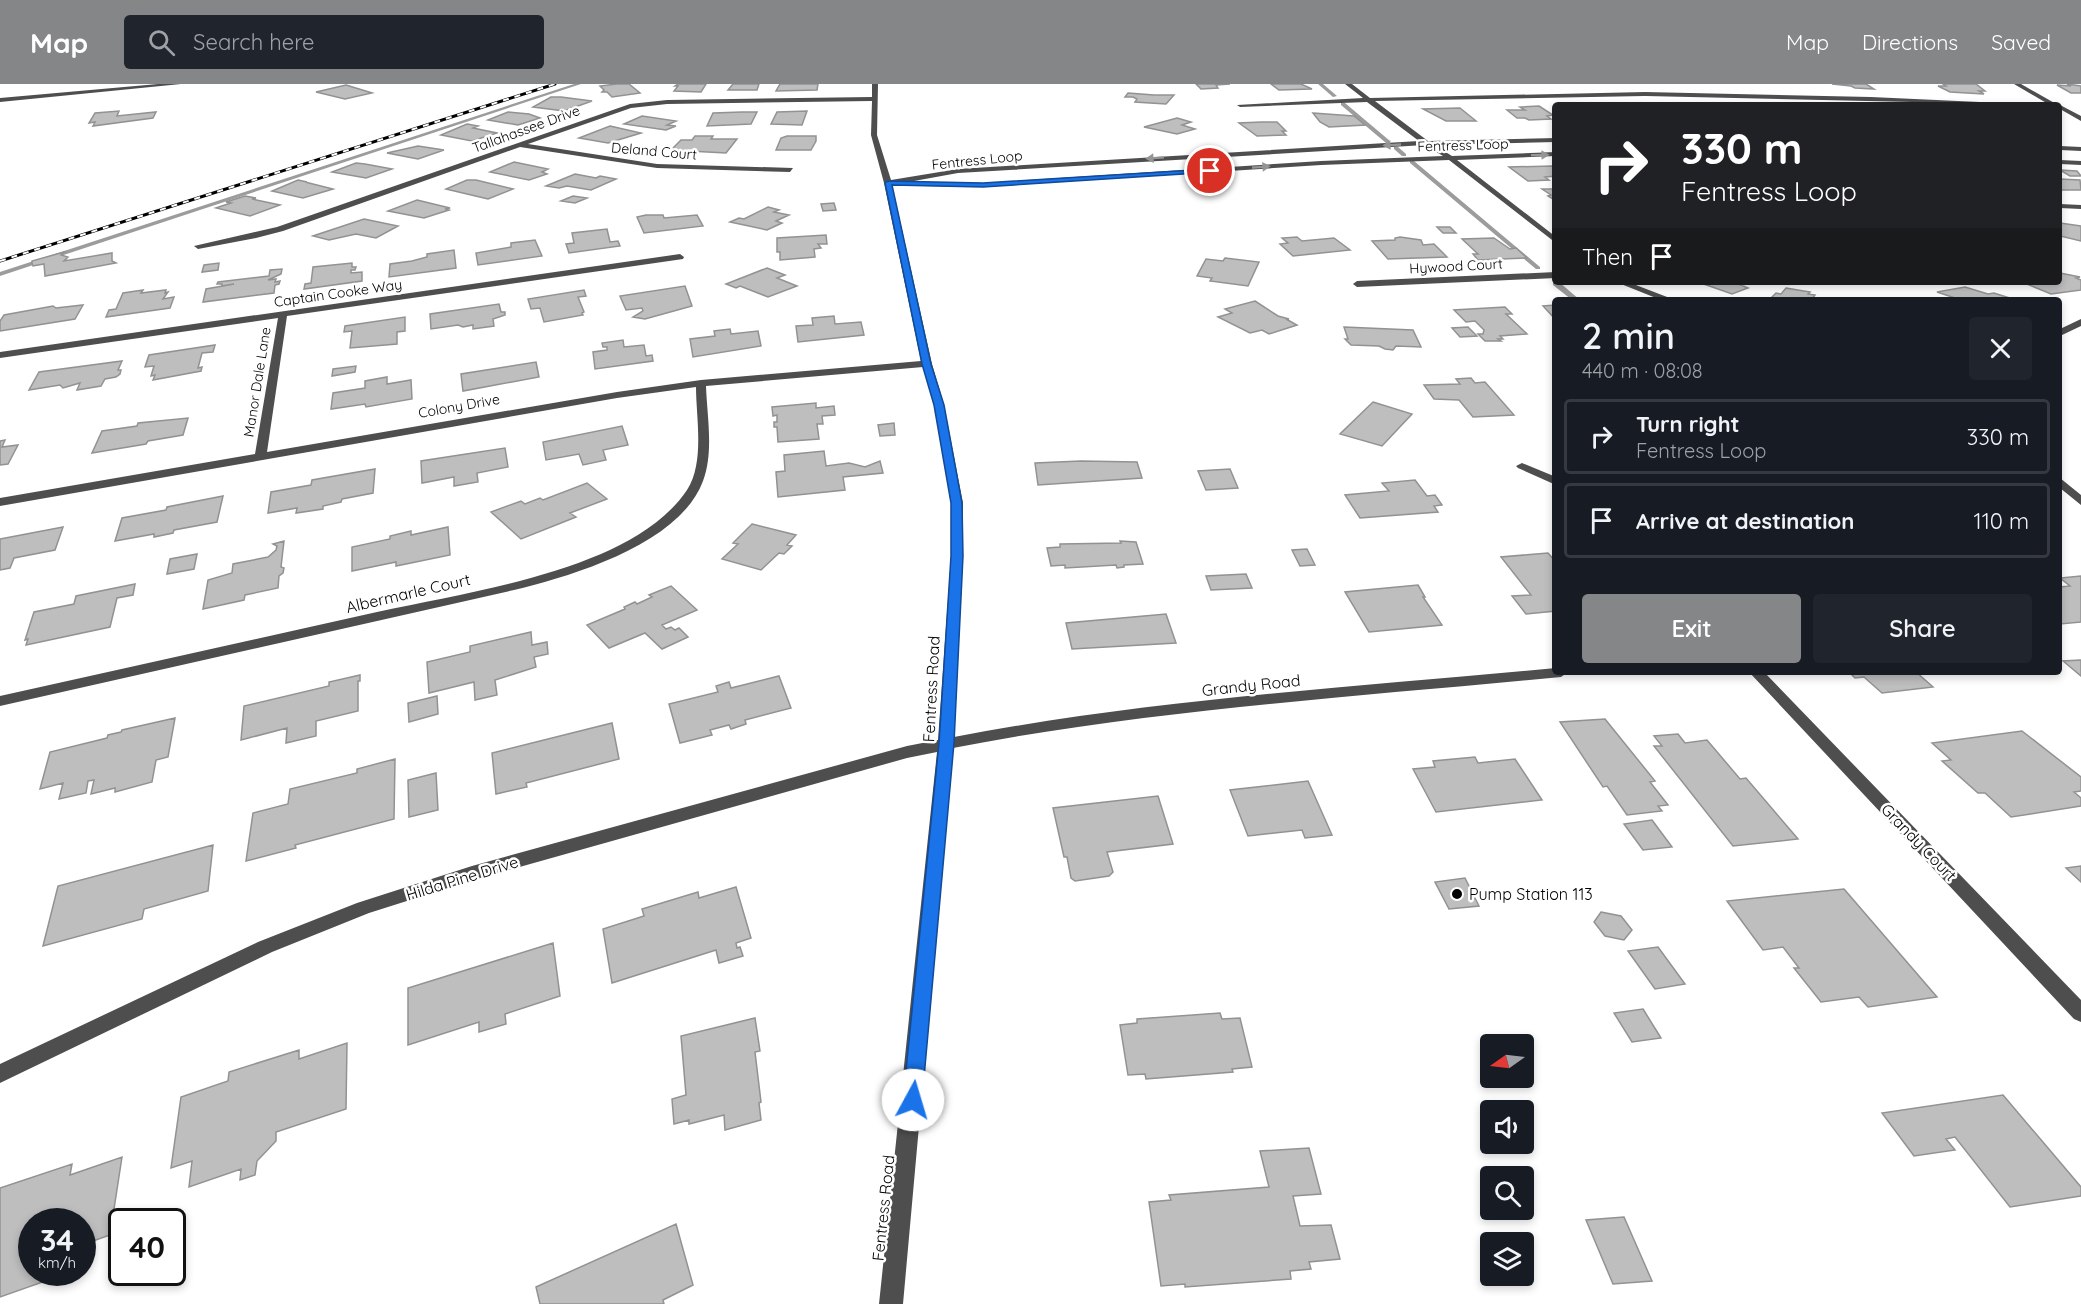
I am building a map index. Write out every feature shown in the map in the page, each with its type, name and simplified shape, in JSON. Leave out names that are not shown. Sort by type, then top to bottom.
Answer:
[{"type":"street","points":[[0,100],[178,84]]},
{"type":"street","points":[[1348,84],[1426,143],[1448,156],[1552,238]]},
{"type":"street","points":[[2017,84],[2050,102]]},
{"type":"street","points":[[1698,89],[1705,94]]},
{"type":"street","name":"Tallahassee Drive","points":[[198,246],[237,240],[272,231],[615,110],[648,103],[874,92]]},
{"type":"street","name":"Fentress Road","points":[[874,92],[874,135],[888,183],[927,364],[939,405],[957,503],[957,556],[946,743],[891,1304]]},
{"type":"street","points":[[1240,105],[1513,95],[1705,94],[1949,102]]},
{"type":"street","points":[[2062,107],[2070,106]]},
{"type":"street","points":[[2062,108],[2081,118]]},
{"type":"street","name":"Fentress Loop","points":[[888,183],[958,171],[1426,143],[1552,140]]},
{"type":"street","name":"Deland Court","points":[[517,145],[657,166],[790,170]]},
{"type":"street","points":[[2062,148],[2081,149]]},
{"type":"street","name":"Fentress Loop","points":[[888,183],[983,185],[1448,156],[1552,154]]},
{"type":"street","points":[[2062,162],[2081,163]]},
{"type":"street","points":[[2062,206],[2081,207]]},
{"type":"street","name":"Captain Cooke Way","points":[[0,355],[680,257]]},
{"type":"street","name":"Hywood Court","points":[[1357,284],[1552,275]]},
{"type":"street","points":[[1628,285],[1662,297]]},
{"type":"street","name":"Manor Dale Lane","points":[[261,455],[283,314]]},
{"type":"street","points":[[2062,332],[2081,322]]},
{"type":"street","name":"Colony Drive","points":[[0,502],[586,400],[701,383],[927,364]]},
{"type":"street","name":"Albermarle Court","points":[[0,701],[514,586],[575,569],[624,549],[650,534],[669,519],[690,495],[698,479],[702,450],[701,383]]},
{"type":"street","points":[[1522,466],[1552,480]]},
{"type":"street","points":[[2062,484],[2081,501]]},
{"type":"street","name":"Grandy Road","points":[[946,743],[1036,727],[1144,714],[1552,673]]},
{"type":"street","name":"Grandy Court","points":[[1759,675],[2081,1013]]},
{"type":"street","name":"Hilda Pine Drive","points":[[0,1074],[265,947],[363,908],[483,870],[946,743]]},
{"type":"building","points":[[629,84],[640,93],[612,97],[607,92],[602,92],[604,90],[600,86]]},
{"type":"building","points":[[678,84],[706,84],[701,92],[674,91]]},
{"type":"building","points":[[733,84],[759,84],[757,90],[728,90]]},
{"type":"building","points":[[780,84],[818,84],[817,90],[776,91]]},
{"type":"building","points":[[1196,84],[1230,84],[1216,85],[1218,88],[1201,89]]},
{"type":"building","points":[[1271,84],[1301,84],[1312,89],[1279,90]]},
{"type":"building","points":[[1832,84],[1866,84],[1874,89],[1855,88]]},
{"type":"building","points":[[1943,84],[1976,84],[1985,91],[1979,91],[1984,94],[1950,92],[1938,86],[1946,86]]},
{"type":"building","points":[[2067,84],[2081,86],[2081,93],[2071,93],[2057,85],[2071,86]]},
{"type":"building","points":[[346,85],[372,93],[345,99],[316,92]]},
{"type":"building","points":[[1128,93],[1174,95],[1166,104],[1135,102],[1137,99],[1125,97]]},
{"type":"building","points":[[551,97],[592,101],[564,111],[533,107]]},
{"type":"building","points":[[1539,106],[1552,114],[1547,116],[1551,119],[1517,118],[1507,110],[1525,110],[1520,107]]},
{"type":"building","points":[[1460,108],[1476,121],[1446,121],[1423,109]]},
{"type":"building","points":[[119,111],[117,116],[156,112],[153,118],[93,126],[95,122],[89,123],[95,113]]},
{"type":"building","points":[[807,111],[802,125],[771,124],[777,112]]},
{"type":"building","points":[[508,112],[529,114],[540,118],[518,125],[488,120]]},
{"type":"building","points":[[757,112],[751,124],[707,126],[713,113]]},
{"type":"building","points":[[1313,113],[1354,116],[1365,125],[1329,127],[1320,122]]},
{"type":"building","points":[[642,116],[676,121],[667,125],[676,126],[666,130],[624,124]]},
{"type":"building","points":[[1177,118],[1191,122],[1182,125],[1195,129],[1177,134],[1144,127]]},
{"type":"building","points":[[1277,122],[1286,131],[1282,131],[1286,135],[1257,136],[1239,123]]},
{"type":"building","points":[[467,124],[478,126],[473,128],[497,133],[472,141],[441,135]]},
{"type":"building","points":[[610,126],[641,133],[608,143],[579,138]]},
{"type":"building","points":[[695,136],[713,136],[711,139],[737,139],[726,153],[671,150],[681,140],[692,140]]},
{"type":"building","points":[[816,136],[816,141],[811,150],[776,150],[781,138]]},
{"type":"building","points":[[418,146],[444,150],[418,159],[387,153]]},
{"type":"building","points":[[514,162],[548,169],[542,172],[547,174],[529,180],[490,172]]},
{"type":"building","points":[[356,163],[392,169],[366,178],[332,172]]},
{"type":"building","points":[[1552,166],[1552,176],[1545,177],[1549,180],[1528,181],[1509,167]]},
{"type":"building","points":[[2062,170],[2077,171],[2081,176],[2070,176]]},
{"type":"building","points":[[575,174],[616,179],[591,190],[567,186],[559,188],[546,186]]},
{"type":"building","points":[[2062,179],[2080,180],[2081,190],[2062,190]]},
{"type":"building","points":[[298,180],[333,189],[303,198],[272,191]]},
{"type":"building","points":[[467,180],[513,189],[488,199],[446,189]]},
{"type":"building","points":[[1542,189],[1552,189],[1552,198],[1548,196],[1551,195]]},
{"type":"building","points":[[245,196],[280,205],[250,216],[216,208]]},
{"type":"building","points":[[573,196],[587,198],[575,203],[561,201]]},
{"type":"building","points":[[417,200],[450,208],[424,218],[388,211]]},
{"type":"building","points":[[834,203],[836,210],[823,211],[821,204]]},
{"type":"building","points":[[768,207],[779,210],[774,212],[789,215],[776,221],[782,223],[767,230],[730,222],[739,218],[744,219]]},
{"type":"building","points":[[663,215],[664,218],[697,215],[703,226],[644,233],[637,217]]},
{"type":"building","points":[[364,219],[398,226],[376,238],[356,234],[329,240],[313,236]]},
{"type":"building","points":[[2062,223],[2081,226],[2081,241],[2062,236]]},
{"type":"building","points":[[1437,227],[1450,227],[1456,233],[1443,233]]},
{"type":"building","points":[[607,229],[610,242],[618,241],[620,246],[569,253],[566,244],[574,243],[572,233]]},
{"type":"building","points":[[826,235],[827,244],[818,244],[821,248],[814,249],[815,257],[780,260],[780,252],[777,252],[777,238]]},
{"type":"building","points":[[1297,237],[1302,241],[1334,238],[1350,250],[1293,256],[1280,244],[1288,243],[1282,238]]},
{"type":"building","points":[[1400,237],[1421,240],[1423,245],[1434,244],[1447,257],[1388,259],[1372,241],[1395,240]]},
{"type":"building","points":[[1494,238],[1510,249],[1516,248],[1527,258],[1478,260],[1473,254],[1478,254],[1462,239]]},
{"type":"building","points":[[535,240],[542,256],[478,265],[476,253],[511,247],[511,243]]},
{"type":"building","points":[[454,250],[456,268],[389,277],[390,264],[427,257],[427,254]]},
{"type":"building","points":[[64,252],[61,255],[68,257],[64,261],[112,253],[112,261],[116,263],[45,276],[44,264],[33,266],[32,261]]},
{"type":"building","points":[[1225,258],[1259,262],[1248,286],[1210,281],[1212,278],[1197,276],[1206,259],[1223,261]]},
{"type":"building","points":[[219,263],[218,270],[202,272],[204,265]]},
{"type":"building","points":[[352,263],[352,267],[356,267],[355,270],[351,270],[351,273],[362,272],[362,281],[304,289],[305,284],[311,283],[313,267]]},
{"type":"building","points":[[767,268],[785,275],[777,278],[797,286],[768,297],[740,286],[736,288],[726,284]]},
{"type":"building","points":[[282,269],[281,274],[268,280],[280,281],[275,285],[274,293],[203,302],[206,289],[234,284],[222,286],[222,284],[217,284],[218,282],[269,276],[270,270]]},
{"type":"building","points":[[2062,273],[2080,277],[2076,278],[2081,280],[2081,290],[2051,294],[2029,285],[2062,285]]},
{"type":"building","points":[[1706,285],[1741,285],[1748,288],[1732,294]]},
{"type":"building","points":[[685,286],[692,306],[645,319],[633,317],[643,311],[642,308],[626,310],[620,296]]},
{"type":"building","points":[[1965,287],[2007,297],[1952,297],[1937,292]]},
{"type":"building","points":[[1786,288],[1815,295],[1814,297],[1772,297],[1776,293],[1781,294]]},
{"type":"building","points":[[143,290],[141,293],[166,290],[165,293],[168,292],[163,299],[174,297],[170,308],[106,317],[109,310],[116,309],[123,293]]},
{"type":"building","points":[[584,290],[586,296],[578,297],[583,315],[544,322],[540,308],[531,309],[528,299]]},
{"type":"building","points":[[1255,301],[1297,325],[1269,334],[1262,330],[1250,333],[1218,317],[1232,313],[1225,309]]},
{"type":"building","points":[[499,304],[501,312],[505,312],[505,315],[493,319],[494,326],[473,329],[473,325],[463,327],[458,325],[431,329],[430,314]]},
{"type":"building","points":[[83,305],[75,319],[0,331],[0,321],[4,315],[53,306],[56,308]]},
{"type":"building","points":[[1552,305],[1552,316],[1543,306]]},
{"type":"building","points":[[1505,307],[1512,314],[1506,314],[1527,334],[1500,336],[1503,339],[1498,339],[1501,341],[1485,341],[1478,334],[1483,334],[1484,330],[1475,321],[1466,322],[1454,310]]},
{"type":"building","points":[[834,316],[835,324],[861,322],[864,335],[798,342],[796,326],[813,325],[812,318]]},
{"type":"building","points":[[405,317],[405,331],[397,332],[397,344],[350,348],[352,331],[344,332],[345,326]]},
{"type":"building","points":[[1344,327],[1413,330],[1421,347],[1396,346],[1393,350],[1379,346],[1351,345],[1345,339],[1348,339]]},
{"type":"building","points":[[1468,327],[1477,336],[1460,337],[1452,328]]},
{"type":"building","points":[[730,329],[731,334],[758,331],[761,346],[693,357],[690,339],[715,336],[714,331]]},
{"type":"building","points":[[623,340],[624,347],[644,345],[646,356],[652,355],[653,361],[595,369],[593,352],[607,350],[602,343]]},
{"type":"building","points":[[215,345],[213,352],[202,353],[198,368],[202,367],[201,371],[153,380],[155,375],[151,376],[154,366],[145,367],[149,355]]},
{"type":"building","points":[[122,361],[118,370],[121,370],[120,374],[105,379],[101,386],[77,390],[80,383],[63,388],[60,385],[29,390],[39,372]]},
{"type":"building","points":[[536,362],[539,377],[463,391],[461,374]]},
{"type":"building","points":[[356,366],[355,372],[332,376],[333,369]]},
{"type":"building","points":[[387,377],[387,384],[411,380],[412,399],[366,407],[365,404],[331,409],[333,393],[365,388],[365,381]]},
{"type":"building","points":[[1471,378],[1475,383],[1485,382],[1514,415],[1473,417],[1459,400],[1434,399],[1424,385],[1460,384],[1456,379]]},
{"type":"building","points":[[1373,402],[1412,414],[1382,446],[1340,434]]},
{"type":"building","points":[[816,403],[816,408],[834,406],[835,415],[822,416],[823,424],[817,424],[819,439],[778,442],[777,427],[774,427],[777,415],[773,416],[772,407]]},
{"type":"building","points":[[188,418],[183,435],[92,453],[102,431],[137,426],[138,423]]},
{"type":"building","points":[[894,423],[895,435],[880,436],[878,425]]},
{"type":"building","points":[[622,426],[628,445],[603,450],[606,460],[583,465],[579,454],[546,460],[543,442]]},
{"type":"building","points":[[5,440],[2,447],[18,445],[8,464],[0,465],[0,441]]},
{"type":"building","points":[[505,448],[508,467],[477,473],[478,482],[454,486],[454,477],[422,483],[421,461]]},
{"type":"building","points":[[824,451],[826,466],[849,463],[865,467],[880,461],[883,473],[843,477],[845,490],[778,497],[776,472],[785,471],[784,455]]},
{"type":"building","points":[[1137,462],[1142,478],[1038,485],[1035,463]]},
{"type":"building","points":[[375,469],[373,493],[342,499],[341,502],[323,506],[323,509],[296,513],[297,508],[268,513],[271,492],[311,485],[312,480]]},
{"type":"building","points":[[1230,469],[1238,488],[1206,490],[1198,471]]},
{"type":"building","points":[[1415,480],[1427,496],[1435,495],[1442,505],[1434,506],[1438,512],[1360,518],[1345,495],[1389,491],[1382,483]]},
{"type":"building","points":[[587,483],[607,499],[570,513],[576,517],[521,539],[491,512],[521,501],[525,504],[540,498],[543,500]]},
{"type":"building","points":[[223,496],[217,522],[174,530],[173,533],[154,537],[154,534],[115,541],[122,518]]},
{"type":"building","points":[[752,524],[796,535],[787,545],[792,546],[784,554],[779,553],[761,570],[722,559],[738,544],[733,543]]},
{"type":"building","points":[[63,527],[55,550],[14,558],[10,568],[0,570],[0,539]]},
{"type":"building","points":[[448,527],[450,555],[396,566],[396,562],[352,571],[352,547],[390,539],[390,536],[411,531],[411,535]]},
{"type":"building","points":[[284,541],[281,567],[284,568],[283,573],[279,576],[278,588],[245,595],[244,600],[203,609],[208,580],[232,573],[233,564],[268,557],[276,550],[277,546],[273,544]]},
{"type":"building","points":[[1120,541],[1136,542],[1143,564],[1124,565],[1124,567],[1117,568],[1116,565],[1065,568],[1065,565],[1051,566],[1047,548],[1060,547],[1060,544],[1121,543]]},
{"type":"building","points":[[1307,549],[1315,565],[1300,566],[1292,550]]},
{"type":"building","points":[[1548,553],[1552,558],[1552,611],[1526,614],[1512,596],[1531,595],[1501,557]]},
{"type":"building","points":[[197,554],[194,569],[167,574],[170,559]]},
{"type":"building","points":[[1246,574],[1252,588],[1211,590],[1206,576]]},
{"type":"building","points":[[2081,576],[2081,622],[2062,624],[2062,587],[2070,586],[2062,578]]},
{"type":"building","points":[[135,584],[133,595],[117,598],[110,627],[26,645],[28,639],[25,640],[34,612],[74,604],[76,596]]},
{"type":"building","points":[[1418,585],[1425,597],[1423,597],[1442,625],[1369,632],[1345,592]]},
{"type":"building","points":[[671,586],[697,610],[662,625],[666,629],[679,628],[688,637],[662,649],[645,633],[609,648],[587,625],[625,609],[624,607],[635,602],[637,604],[652,597],[649,595]]},
{"type":"building","points":[[1166,614],[1176,643],[1072,649],[1066,623]]},
{"type":"building","points":[[531,632],[532,645],[547,642],[548,654],[534,657],[536,667],[495,680],[497,695],[475,700],[474,682],[429,693],[427,662],[470,652],[470,646]]},
{"type":"building","points":[[2081,660],[2081,676],[2063,661]]},
{"type":"building","points":[[360,675],[358,711],[316,721],[316,736],[286,743],[287,728],[241,740],[244,706],[329,686],[329,682]]},
{"type":"building","points":[[1852,675],[1919,675],[1933,687],[1882,693],[1864,677],[1855,678]]},
{"type":"building","points":[[779,676],[791,708],[745,720],[746,724],[731,729],[729,725],[710,730],[712,735],[680,743],[669,704],[718,692],[716,686],[729,682],[731,688]]},
{"type":"building","points":[[437,696],[438,714],[409,722],[408,703]]},
{"type":"building","points":[[175,718],[168,757],[156,760],[152,782],[115,792],[115,788],[91,794],[94,780],[88,781],[86,793],[59,799],[63,783],[40,789],[50,752],[107,738],[108,735],[122,730]]},
{"type":"building","points":[[1605,719],[1655,781],[1650,782],[1668,805],[1658,806],[1662,811],[1627,815],[1607,786],[1603,787],[1560,722]]},
{"type":"building","points":[[612,723],[619,759],[526,783],[527,787],[496,794],[492,753]]},
{"type":"building","points":[[2022,731],[2081,777],[2081,791],[2074,792],[2081,798],[2081,806],[2011,817],[1985,793],[1978,793],[1942,761],[1951,760],[1932,743]]},
{"type":"building","points":[[1678,734],[1685,743],[1707,740],[1740,779],[1746,778],[1798,839],[1733,846],[1654,746],[1662,746],[1654,736]]},
{"type":"building","points":[[1475,757],[1478,763],[1515,759],[1542,800],[1436,812],[1413,769],[1435,767],[1433,761]]},
{"type":"building","points":[[395,759],[394,819],[295,845],[296,848],[246,861],[253,813],[288,804],[290,789],[357,773],[357,769]]},
{"type":"building","points":[[436,773],[438,810],[409,817],[408,780]]},
{"type":"building","points":[[1308,781],[1332,835],[1305,838],[1302,830],[1248,836],[1230,790]]},
{"type":"building","points":[[1158,796],[1173,844],[1107,852],[1113,872],[1109,876],[1075,881],[1071,878],[1053,808]]},
{"type":"building","points":[[1652,820],[1672,847],[1643,850],[1624,824]]},
{"type":"building","points":[[213,845],[208,891],[144,909],[142,919],[43,946],[58,886]]},
{"type":"building","points":[[2081,866],[2081,882],[2066,868]]},
{"type":"building","name":"Pump Station 113","points":[[1465,878],[1479,906],[1449,909],[1435,882]]},
{"type":"building","points":[[736,887],[751,938],[736,943],[743,956],[719,963],[716,950],[612,983],[603,929],[644,916],[642,909],[698,892],[699,898]]},
{"type":"building","points":[[1844,889],[1937,997],[1868,1007],[1859,997],[1821,1002],[1794,968],[1799,968],[1783,947],[1763,950],[1727,901]]},
{"type":"building","points":[[1601,912],[1621,916],[1632,930],[1624,940],[1605,936],[1594,922]]},
{"type":"building","points":[[553,943],[560,996],[505,1014],[506,1024],[479,1032],[479,1022],[408,1045],[408,988]]},
{"type":"building","points":[[1658,947],[1685,984],[1655,989],[1628,951]]},
{"type":"building","points":[[1643,1009],[1661,1038],[1632,1042],[1614,1013]]},
{"type":"building","points":[[1220,1013],[1222,1019],[1240,1018],[1252,1067],[1232,1069],[1233,1072],[1146,1079],[1145,1074],[1128,1075],[1120,1025],[1137,1023],[1137,1019]]},
{"type":"building","points":[[755,1018],[760,1051],[755,1052],[761,1120],[725,1130],[724,1115],[689,1124],[689,1120],[674,1124],[672,1099],[686,1095],[681,1036]]},
{"type":"building","points":[[347,1043],[346,1109],[276,1132],[276,1141],[257,1161],[255,1175],[240,1180],[241,1169],[189,1187],[192,1161],[171,1168],[181,1097],[228,1081],[229,1072],[299,1050],[299,1059]]},
{"type":"building","points":[[2003,1095],[2081,1187],[2081,1196],[2010,1207],[1955,1137],[1946,1139],[1955,1150],[1914,1156],[1882,1113]]},
{"type":"building","points":[[1309,1148],[1321,1194],[1293,1196],[1300,1226],[1331,1225],[1340,1259],[1309,1262],[1311,1269],[1290,1271],[1291,1279],[1185,1287],[1185,1284],[1161,1286],[1149,1202],[1171,1200],[1169,1195],[1269,1187],[1260,1151]]},
{"type":"building","points":[[122,1157],[114,1208],[108,1208],[108,1236],[96,1240],[96,1208],[18,1208],[18,1286],[31,1286],[0,1297],[0,1188],[72,1164],[70,1175]]},
{"type":"building","points":[[1624,1217],[1652,1281],[1613,1284],[1586,1220]]},
{"type":"building","points":[[676,1224],[693,1285],[663,1300],[664,1304],[540,1304],[536,1287]]},
{"type":"waterway","points":[[0,274],[579,84]]},
{"type":"waterway","points":[[1320,84],[1335,96]]},
{"type":"waterway","points":[[1343,104],[1388,142]]},
{"type":"waterway","points":[[1396,148],[1404,155]]},
{"type":"waterway","points":[[1412,162],[1538,268]]},
{"type":"waterway","points":[[1558,285],[1572,297]]},
{"type":"railway","points":[[0,261],[555,84]]},
{"type":"place","name":"Pump Station 113","points":[[1457,894]]},
{"type":"route","points":[[913,1100],[946,743],[957,556],[957,503],[939,405],[927,364],[888,183],[983,185],[1210,171]]}]
